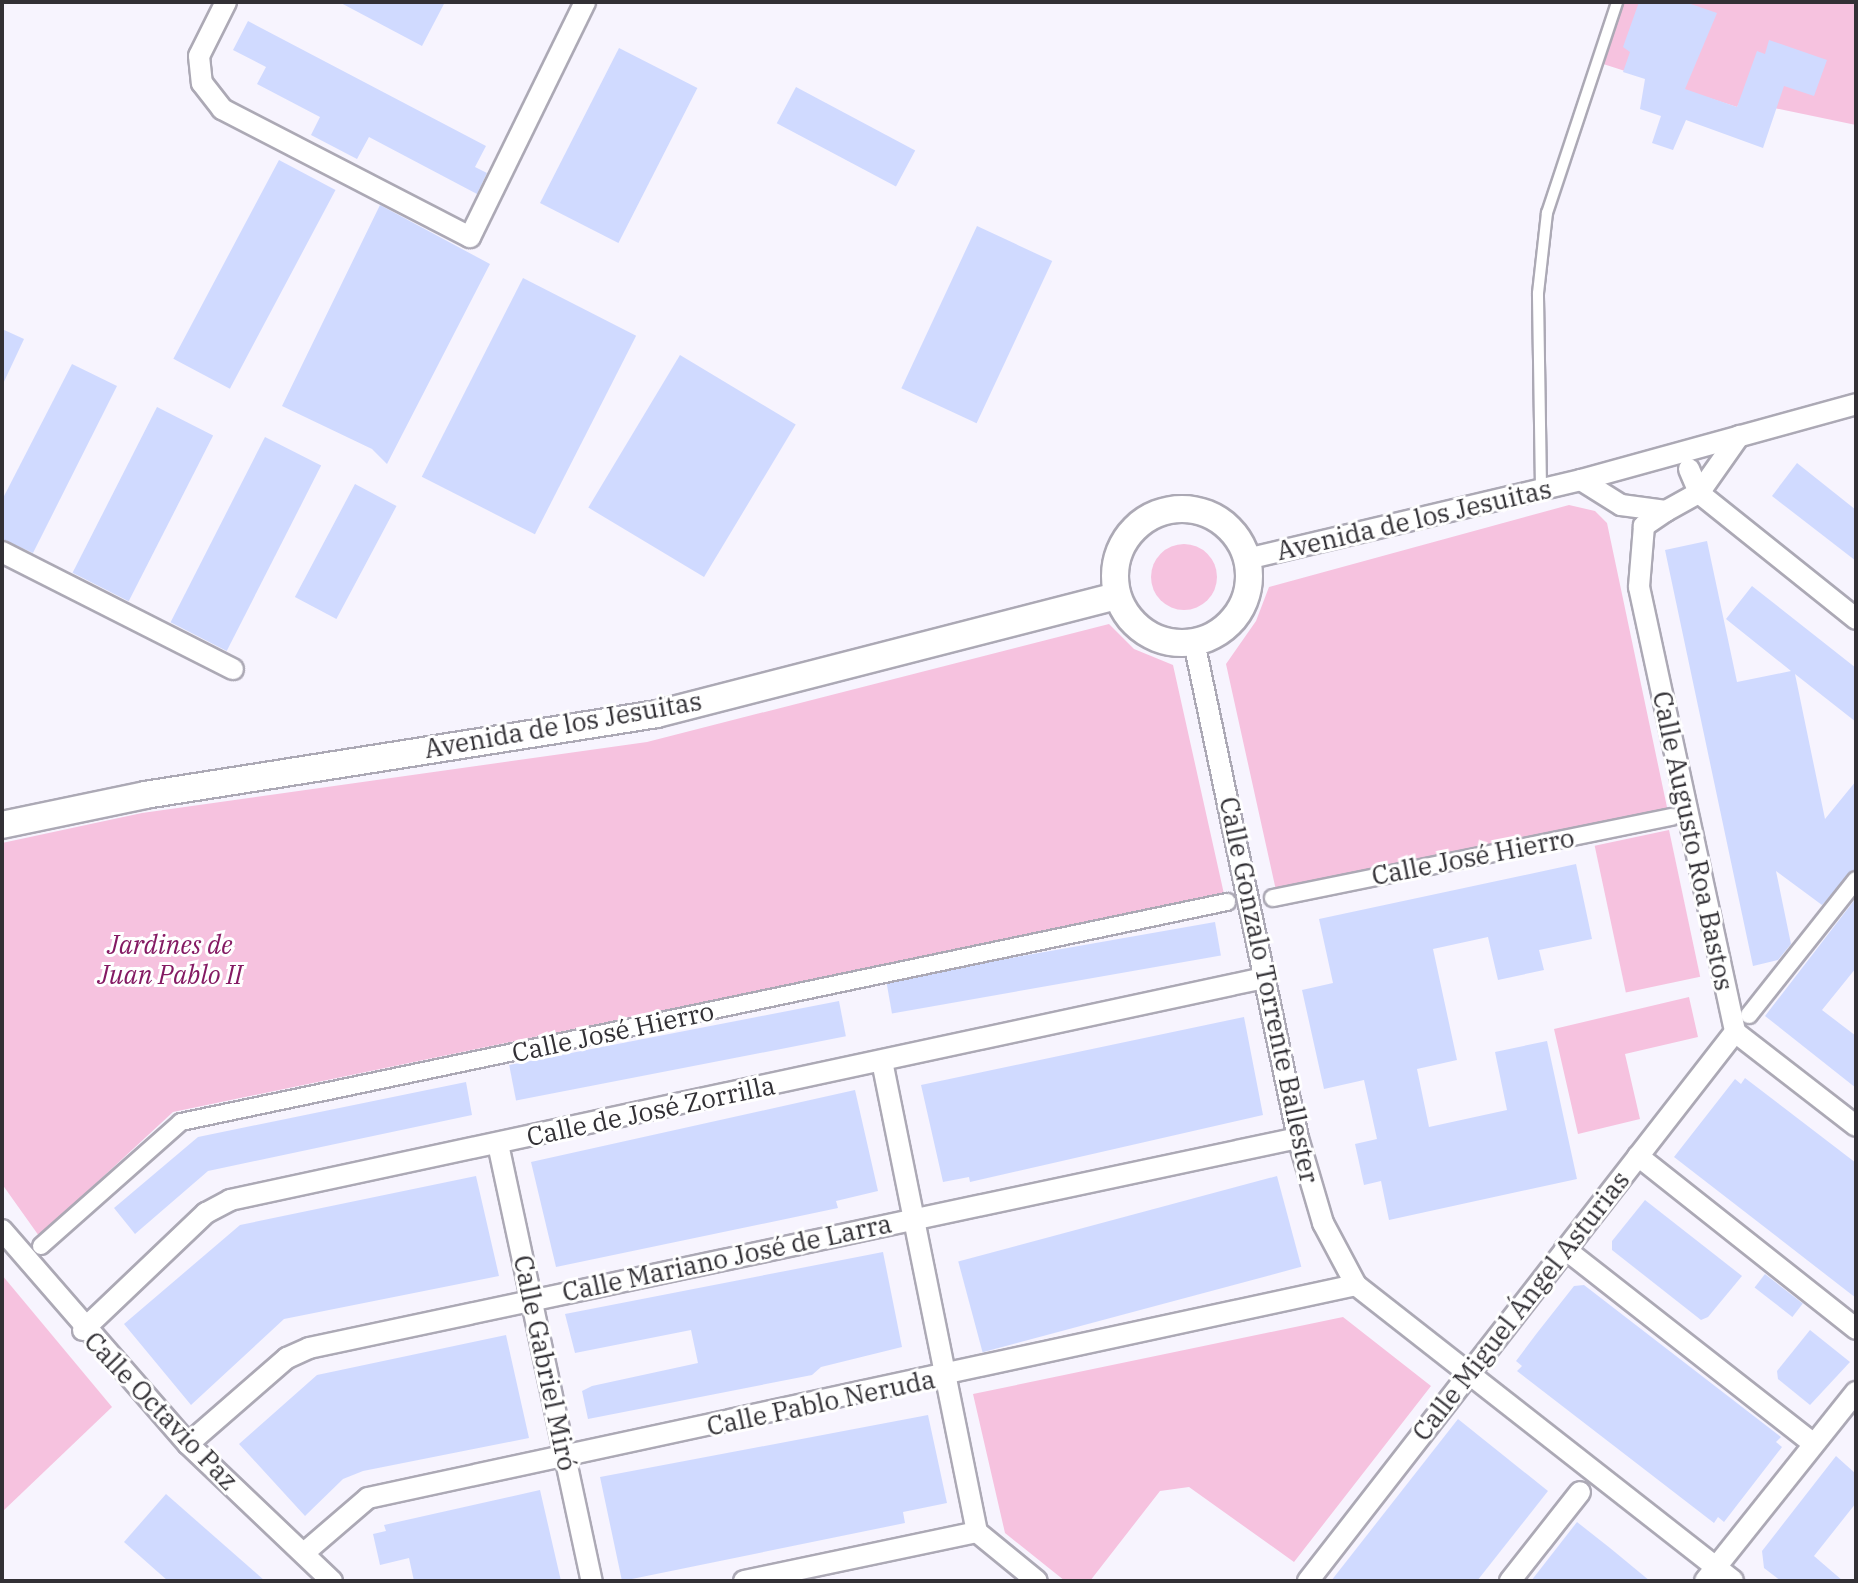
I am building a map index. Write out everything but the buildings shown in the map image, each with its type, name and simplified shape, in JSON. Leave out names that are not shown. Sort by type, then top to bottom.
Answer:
[{"type":"street","points":[[226,2],[199,56],[202,83],[222,109],[470,237],[585,2]]},
{"type":"street","name":"Avenida de los Jesuitas","points":[[1247,559],[1541,488],[1688,459],[1739,436],[1856,404]]},
{"type":"street","points":[[1683,502],[1739,436]]},
{"type":"street","points":[[1683,502],[1688,459]]},
{"type":"street","name":"Avenida de los Jesuitas","points":[[1581,480],[1621,505],[1683,502]]},
{"type":"street","points":[[1683,502],[1856,619]]},
{"type":"street","name":"Calle Augusto Roa Bastos","points":[[1683,502],[1644,526],[1639,587],[1735,1032]]},
{"type":"street","points":[[1163,511],[1206,512],[1231,531],[1247,559],[1246,592],[1232,621],[1194,642],[1156,638],[1126,614],[1117,596],[1118,553],[1144,520],[1163,511]]},
{"type":"street","points":[[2,552],[233,669]]},
{"type":"street","name":"Avenida de los Jesuitas","points":[[2,825],[145,795],[657,714],[1117,596]]},
{"type":"street","name":"Calle Gonzalo Torrente Ballester","points":[[1194,642],[1298,1138],[1323,1223],[1356,1285],[1710,1574],[1733,1581]]},
{"type":"street","name":"Calle José Hierro","points":[[1273,898],[1672,817]]},
{"type":"street","points":[[1749,1015],[1856,880]]},
{"type":"street","name":"Calle José Hierro","points":[[41,1246],[181,1122],[1227,902]]},
{"type":"street","name":"Calle de José Zorrilla","points":[[83,1330],[206,1213],[230,1200],[1264,978]]},
{"type":"street","points":[[1735,1032],[1856,1126]]},
{"type":"street","name":"Calle Miguel Ángel Asturias","points":[[1308,1581],[1735,1032]]},
{"type":"street","points":[[882,1061],[977,1532],[1037,1581]]},
{"type":"street","name":"Calle Mariano José de Larra","points":[[188,1444],[287,1358],[309,1348],[912,1217],[1298,1138]]},
{"type":"street","name":"Calle Gabriel Miró","points":[[498,1144],[592,1581]]},
{"type":"street","points":[[1638,1156],[1856,1329]]},
{"type":"street","name":"Calle Octavio Paz","points":[[2,1230],[83,1330],[188,1444],[332,1581]]},
{"type":"street","points":[[1565,1249],[1814,1444]]},
{"type":"street","name":"Calle Pablo Neruda","points":[[304,1553],[368,1498],[946,1377],[1356,1285]]},
{"type":"street","points":[[1710,1574],[1856,1392]]},
{"type":"street","points":[[1510,1581],[1580,1492]]},
{"type":"street","points":[[744,1581],[977,1532]]},
{"type":"lane","points":[[1541,488],[1538,293],[1547,213],[1617,2]]},
{"type":"green space","points":[[1617,2],[1856,2],[1856,125],[1740,101],[1737,107],[1597,62]]},
{"type":"green space","points":[[1569,505],[1595,511],[1607,523],[1668,812],[1277,895],[1226,664],[1256,621],[1269,587]]},
{"type":"green space","points":[[1177,544],[1191,544],[1203,549],[1212,558],[1217,577],[1215,590],[1208,601],[1191,610],[1177,610],[1165,605],[1156,596],[1151,584],[1151,570],[1156,558],[1165,549]]},
{"type":"green space","name":"Jardines de Juan Pablo II","points":[[1109,624],[1134,649],[1173,665],[1224,894],[173,1112],[39,1236],[2,1184],[2,843],[142,813],[647,742]]},
{"type":"green space","points":[[1669,830],[1700,977],[1626,993],[1595,846]]},
{"type":"green space","points":[[1689,997],[1698,1037],[1625,1054],[1640,1119],[1578,1134],[1554,1029]]},
{"type":"green space","points":[[2,1275],[112,1407],[2,1512]]},
{"type":"green space","points":[[1343,1317],[1431,1386],[1294,1562],[1189,1487],[1160,1491],[1090,1581],[1065,1581],[1005,1533],[973,1394]]}]
